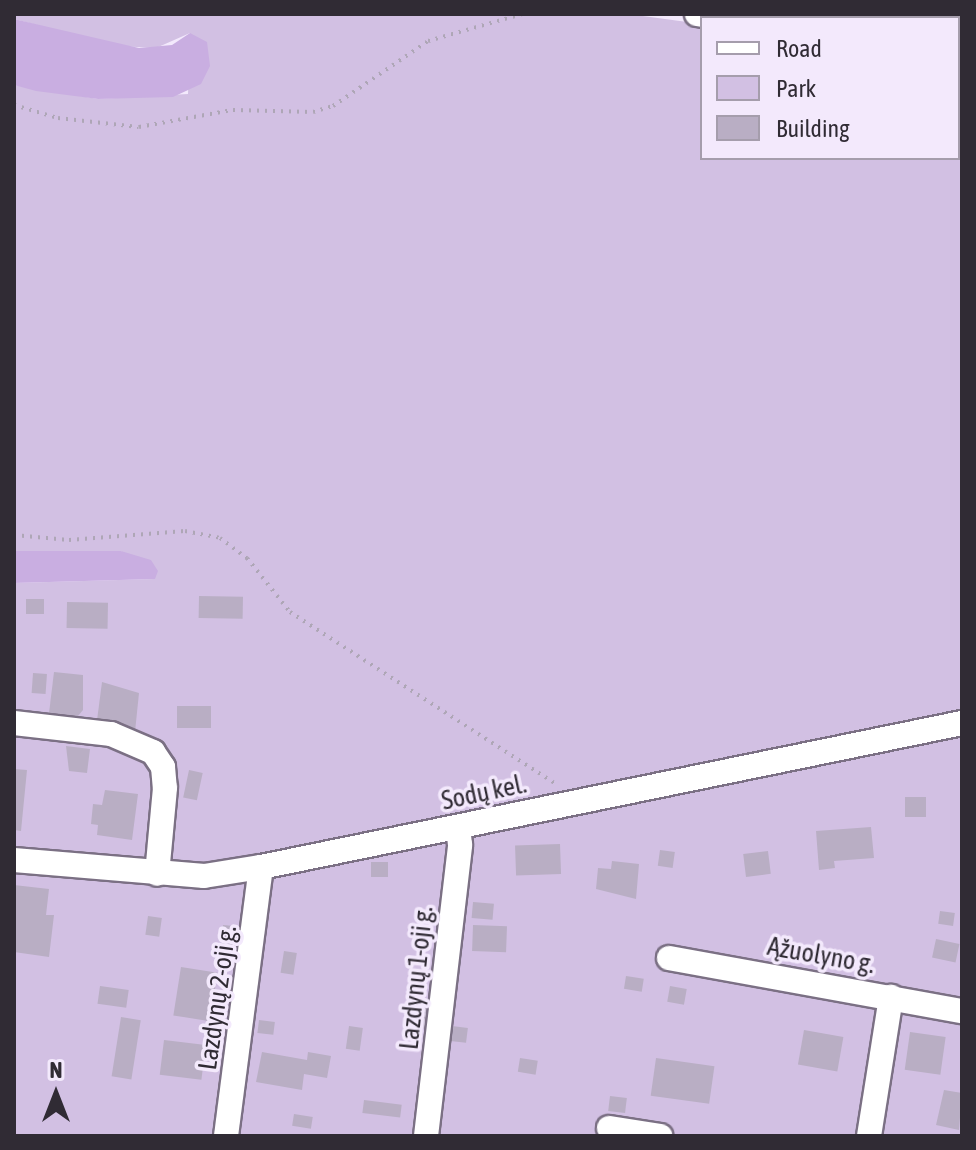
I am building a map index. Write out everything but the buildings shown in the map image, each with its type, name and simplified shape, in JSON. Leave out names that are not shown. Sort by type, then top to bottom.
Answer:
[{"type":"street","points":[[14,723],[111,734],[153,752],[163,767],[165,788],[157,874]]},
{"type":"street","name":"Sodų kel.","points":[[14,860],[204,876],[261,867],[962,723]]},
{"type":"street","name":"Lazdynų 1-oji g.","points":[[426,1136],[460,845],[458,827]]},
{"type":"street","name":"Lazdynų 2-oji g.","points":[[226,1136],[263,885],[261,867]]},
{"type":"street","name":"Ąžuolyno g.","points":[[669,958],[962,1011]]},
{"type":"street","points":[[869,1136],[891,997]]},
{"type":"street","points":[[609,1128],[660,1136]]},
{"type":"path","points":[[14,105],[58,118],[139,127],[233,110],[313,112],[333,106],[428,41],[522,14]]},
{"type":"path","points":[[14,535],[69,540],[185,531],[220,538],[247,558],[290,612],[556,784],[574,803]]},
{"type":"green space","points":[[14,14],[628,14],[700,24],[700,160],[960,160],[962,58],[962,709],[613,784],[962,732],[962,1136],[14,1136],[14,583],[154,579],[121,551],[14,551],[14,85],[98,99],[188,94],[190,33],[156,48],[118,46],[14,19]]},
{"type":"shaded area","points":[[14,19],[139,48],[172,45],[190,33],[207,42],[210,66],[201,84],[173,97],[98,99],[36,91],[14,85]]},
{"type":"shaded area","points":[[14,551],[121,551],[151,560],[158,571],[155,579],[14,583]]}]
